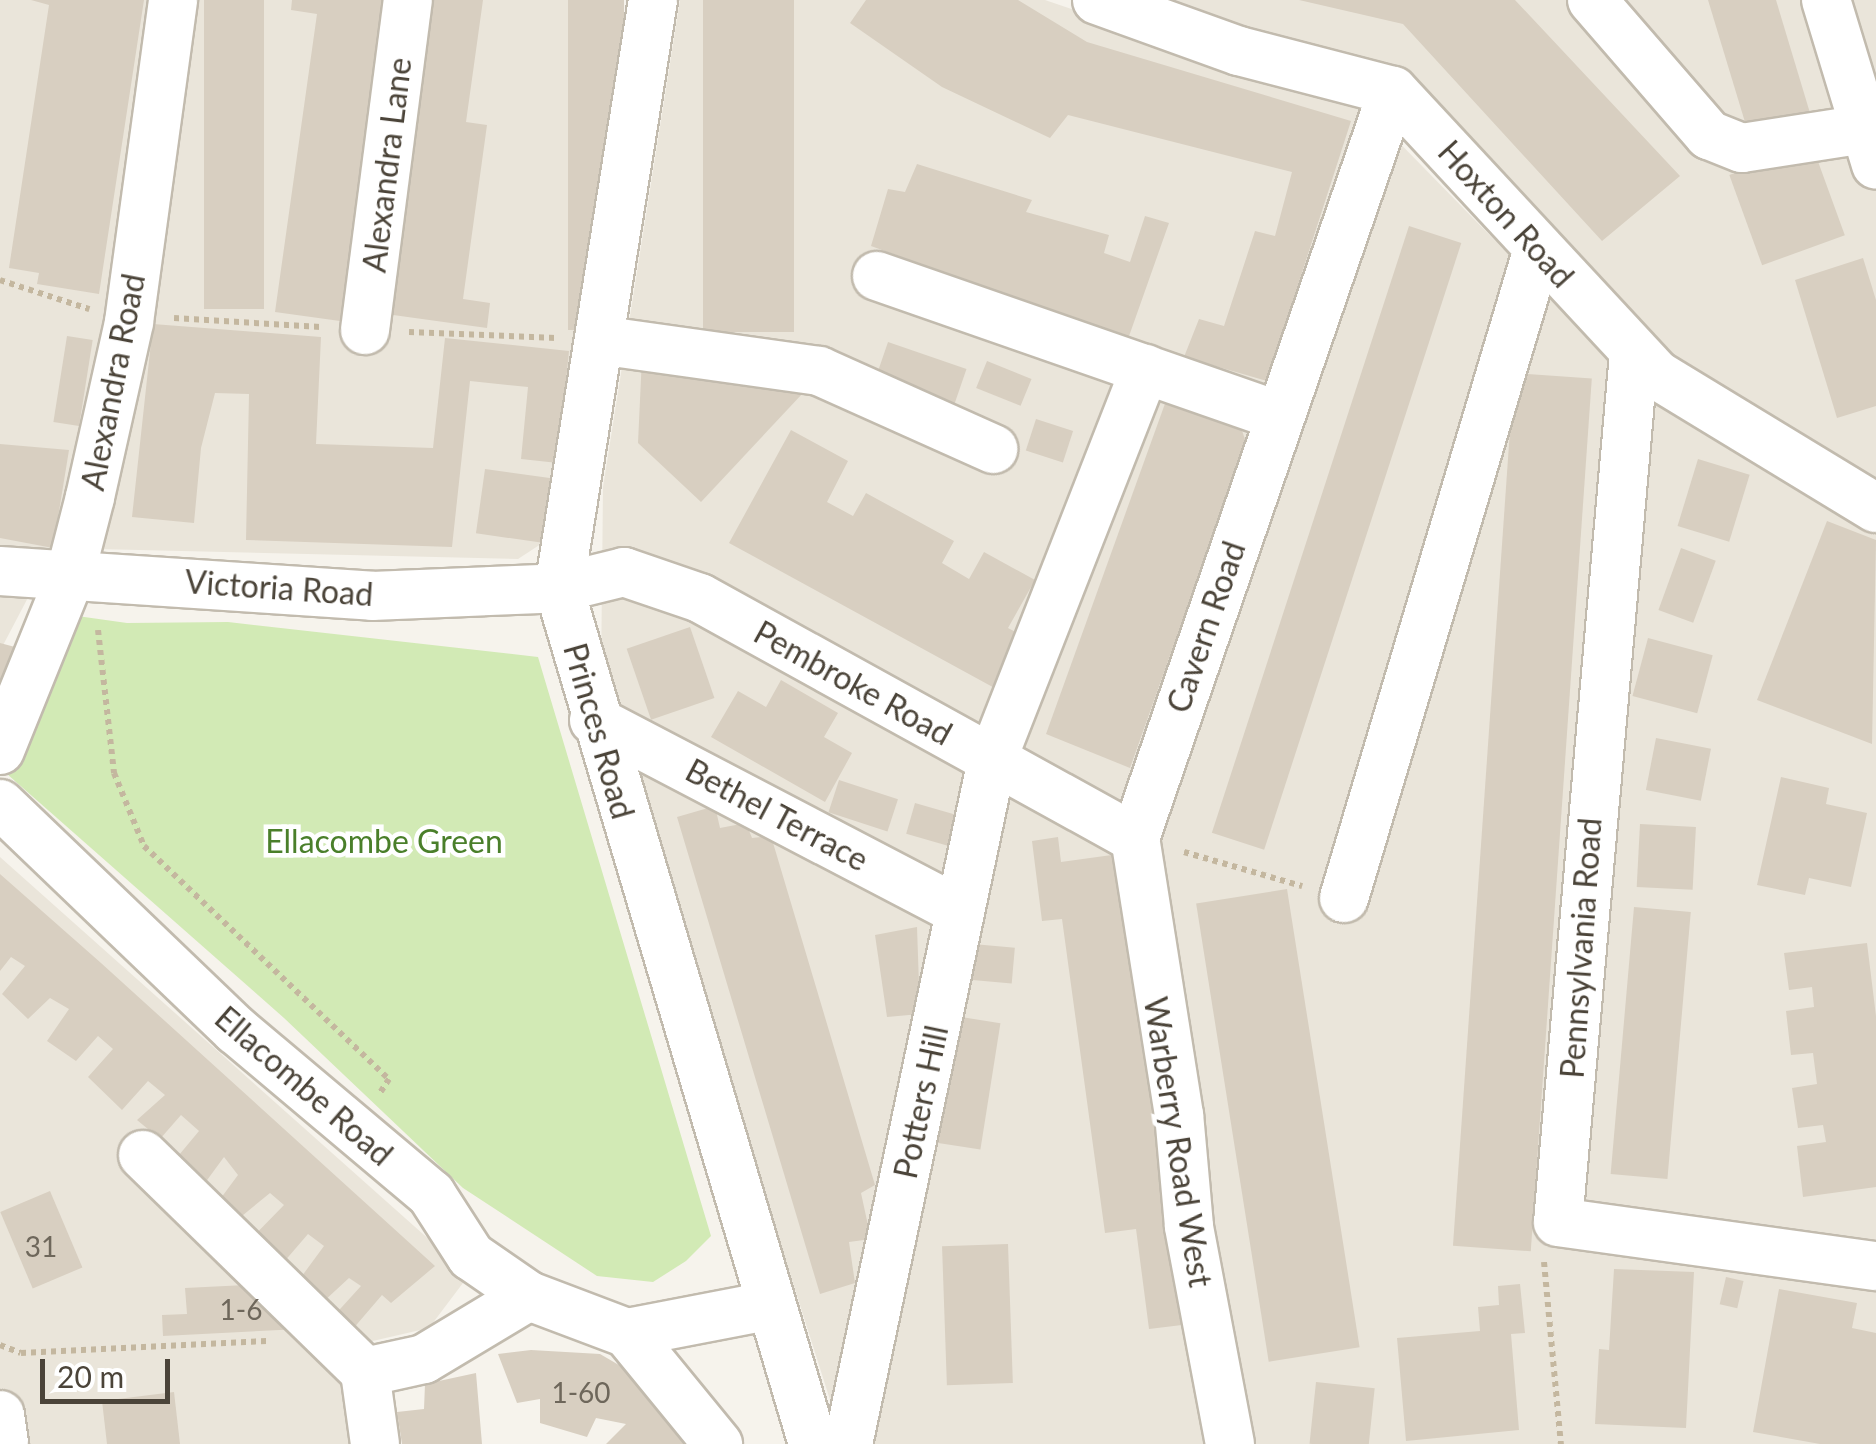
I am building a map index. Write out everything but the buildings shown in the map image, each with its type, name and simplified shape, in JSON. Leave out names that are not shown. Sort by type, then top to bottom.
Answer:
[{"type":"street","name":"Alexandra Road","points":[[0,750],[80,579],[129,322],[173,0]]},
{"type":"street","name":"Alexandra Lane","points":[[365,330],[408,0]]},
{"type":"street","name":"Princes Road","points":[[653,0],[559,588],[594,720],[767,1306],[813,1444]]},
{"type":"street","points":[[1097,0],[1238,50],[1393,90]]},
{"type":"street","points":[[1592,0],[1709,135],[1742,148],[1870,147],[1826,0]]},
{"type":"street","name":"Hoxton Road","points":[[1393,90],[1634,354],[1876,508]]},
{"type":"street","name":"Cavern Road","points":[[1135,838],[1393,90]]},
{"type":"street","points":[[1344,898],[1538,249]]},
{"type":"street","points":[[877,276],[1279,416]]},
{"type":"street","points":[[599,340],[819,371],[993,449]]},
{"type":"street","name":"Pennsylvania Road","points":[[1558,1222],[1634,354]]},
{"type":"street","name":"Potters Hill","points":[[848,1444],[992,760],[1146,369]]},
{"type":"street","name":"Victoria Road","points":[[0,571],[372,596],[559,588]]},
{"type":"street","name":"Pembroke Road","points":[[559,588],[624,572],[700,598],[1135,838]]},
{"type":"street","name":"Bethel Terrace","points":[[594,720],[960,910]]},
{"type":"street","name":"Ellacombe Road","points":[[0,804],[236,1030],[430,1194],[472,1256],[529,1296],[627,1332]]},
{"type":"street","name":"Warberry Road West","points":[[1135,838],[1179,1116],[1189,1226],[1230,1444]]},
{"type":"street","points":[[144,1155],[350,1355],[376,1444]]},
{"type":"street","points":[[1558,1222],[1876,1266]]},
{"type":"street","points":[[350,1355],[424,1359],[529,1296]]},
{"type":"street","points":[[718,1444],[627,1332],[767,1306]]},
{"type":"street","points":[[0,1415],[4,1444]]},
{"type":"path","points":[[0,280],[129,322]]},
{"type":"path","points":[[80,579],[124,809],[144,846],[184,890],[389,1079],[355,1130]]},
{"type":"path","points":[[1135,838],[1344,898]]},
{"type":"path","points":[[1558,1222],[1540,1273],[1561,1444]]},
{"type":"path","points":[[0,1345],[20,1352],[350,1355]]},
{"type":"shaded area","points":[[0,0],[624,0],[544,542],[518,559],[54,548],[0,651]]},
{"type":"shaded area","points":[[680,0],[1045,0],[1345,102],[1379,122],[1606,354],[1876,519],[1876,1444],[844,1444],[601,677],[603,487]]},
{"type":"shaded area","points":[[1097,0],[1876,0],[1876,508],[1657,375],[1393,91]]},
{"type":"shaded area","points":[[0,857],[469,1275],[429,1328],[351,1346],[363,1444],[0,1444]]},
{"type":"green space","name":"Ellacombe Green","points":[[63,614],[127,623],[228,622],[538,657],[711,1236],[686,1261],[653,1282],[597,1276],[463,1188],[284,1018],[7,774]]}]
